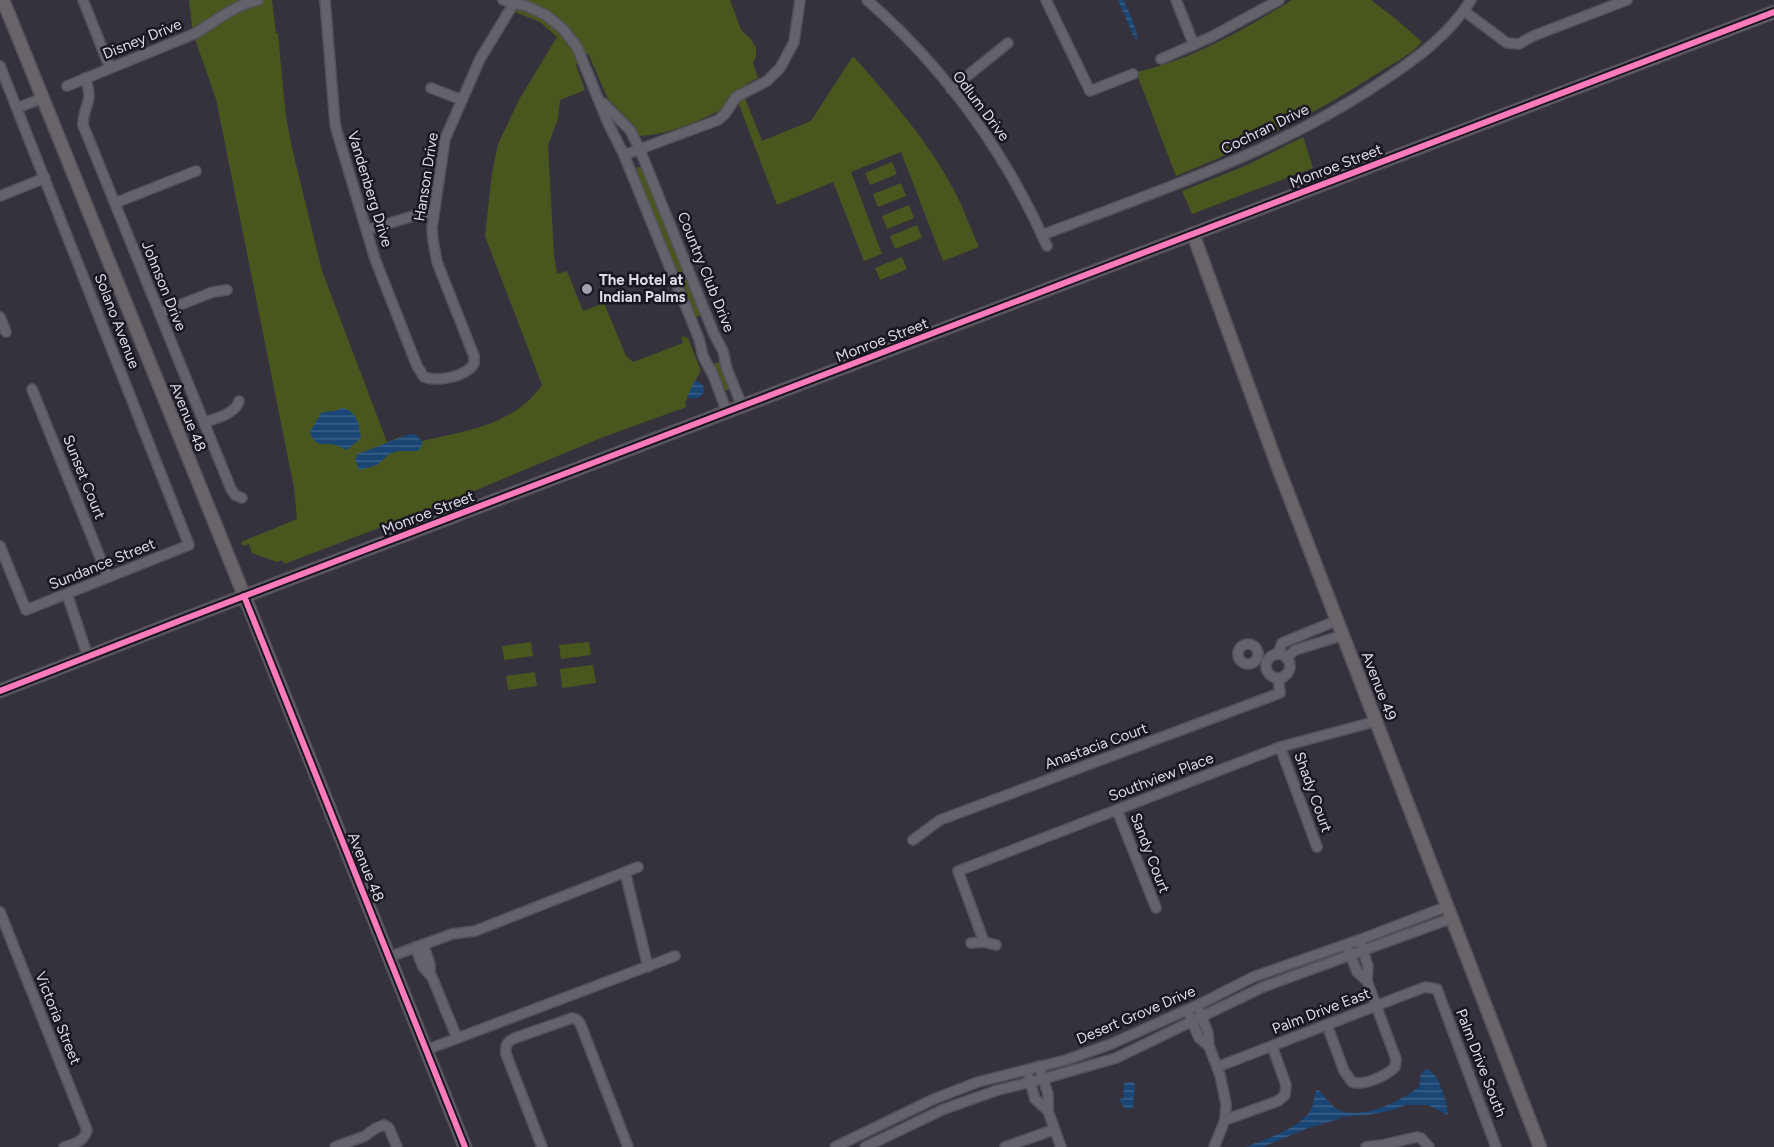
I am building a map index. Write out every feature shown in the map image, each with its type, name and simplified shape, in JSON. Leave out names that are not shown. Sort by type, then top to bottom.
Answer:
[{"type":"main road","name":"Avenue 48","points":[[3,0],[465,1147]]},
{"type":"main road","name":"Monroe Street","points":[[0,691],[1774,12]]},
{"type":"main road","name":"Avenue 49","points":[[1193,234],[1276,462],[1540,1147]]},
{"type":"street","points":[[83,0],[110,68]]},
{"type":"street","name":"Disney Drive","points":[[67,86],[194,34],[228,12],[248,2],[258,0]]},
{"type":"street","name":"Vandenberg Drive","points":[[326,0],[334,123],[375,259],[417,366],[424,377]]},
{"type":"street","points":[[503,0],[536,10],[563,29],[577,47],[624,155],[727,412]]},
{"type":"street","points":[[624,155],[718,120],[725,114],[736,97],[775,74],[786,60],[794,42],[800,0]]},
{"type":"street","name":"Odlum Drive","points":[[867,0],[907,38],[951,89],[1001,157],[1047,246]]},
{"type":"street","points":[[1046,0],[1090,91],[1133,74]]},
{"type":"street","points":[[1176,0],[1194,45]]},
{"type":"street","points":[[1161,58],[1194,45],[1279,0]]},
{"type":"street","name":"Cochran Drive","points":[[1042,235],[1218,168],[1301,130],[1348,103],[1430,48],[1450,29],[1471,0]]},
{"type":"street","points":[[1464,11],[1502,41],[1519,44],[1533,36],[1627,0]]},
{"type":"street","name":"Hanson Drive","points":[[424,377],[434,379],[465,372],[474,364],[471,347],[437,262],[433,240],[434,212],[445,138],[480,59],[514,3]]},
{"type":"street","points":[[951,89],[1008,43]]},
{"type":"street","name":"Solano Avenue","points":[[0,66],[189,545]]},
{"type":"street","name":"Johnson Drive","points":[[85,78],[90,95],[83,116],[83,125],[231,489],[242,498]]},
{"type":"street","points":[[431,87],[462,100]]},
{"type":"street","points":[[17,108],[43,98]]},
{"type":"street","points":[[598,98],[630,130],[640,150]]},
{"type":"street","name":"Country Club Drive","points":[[640,150],[711,327],[723,351],[727,369],[742,406]]},
{"type":"street","points":[[115,203],[196,171]]},
{"type":"street","points":[[0,196],[45,178]]},
{"type":"street","points":[[367,230],[434,212]]},
{"type":"street","points":[[159,313],[213,291],[227,290]]},
{"type":"street","points":[[0,317],[6,332]]},
{"type":"street","name":"Sunset Court","points":[[32,389],[108,577]]},
{"type":"street","points":[[204,423],[234,410],[239,401]]},
{"type":"street","name":"Sundance Street","points":[[0,546],[26,610],[189,545]]},
{"type":"street","points":[[67,594],[88,657]]},
{"type":"street","points":[[1282,656],[1282,643],[1338,620]]},
{"type":"street","points":[[1278,678],[1267,671],[1267,662],[1270,658],[1344,635]]},
{"type":"street","name":"Anastacia Court","points":[[913,840],[940,820],[1280,693],[1278,678],[1283,677],[1289,670],[1289,662],[1282,656]]},
{"type":"street","points":[[1257,658],[1267,662]]},
{"type":"street","name":"Southview Place","points":[[984,942],[958,871],[1280,747],[1377,721]]},
{"type":"street","name":"Shady Court","points":[[1280,747],[1317,848]]},
{"type":"street","name":"Sandy Court","points":[[1117,810],[1156,908]]},
{"type":"street","points":[[389,957],[452,933],[475,931],[638,867]]},
{"type":"street","points":[[625,872],[648,967]]},
{"type":"street","name":"Victoria Street","points":[[0,912],[87,1130],[81,1141],[64,1147]]},
{"type":"street","name":"Desert Grove Drive","points":[[835,1147],[950,1093],[978,1083],[1066,1060],[1111,1044],[1261,974],[1450,912]]},
{"type":"street","name":"Desert Grove Drive","points":[[868,1146],[881,1143],[944,1109],[998,1090],[1116,1058],[1263,987],[1350,956],[1450,912]]},
{"type":"street","points":[[1327,1025],[1344,1071],[1348,1079],[1356,1084],[1387,1074],[1395,1067],[1396,1059],[1367,981],[1368,966],[1359,940]]},
{"type":"street","points":[[971,943],[984,942],[996,945]]},
{"type":"street","points":[[419,945],[430,964],[430,973],[457,1038]]},
{"type":"street","points":[[1346,945],[1357,972],[1367,981]]},
{"type":"street","points":[[426,1050],[675,956]]},
{"type":"street","name":"Palm Drive East","points":[[1217,1067],[1425,987],[1437,989]]},
{"type":"street","name":"Palm Drive South","points":[[1437,989],[1496,1147]]},
{"type":"street","points":[[1198,1005],[1224,1093],[1225,1120],[1214,1147]]},
{"type":"street","points":[[1187,1010],[1199,1038],[1209,1046]]},
{"type":"street","points":[[542,1147],[506,1054],[506,1045],[508,1041],[515,1038],[572,1018],[580,1023],[628,1147]]},
{"type":"street","points":[[1225,1120],[1278,1101],[1285,1095],[1286,1085],[1272,1046]]},
{"type":"street","points":[[1039,1066],[1048,1094],[1048,1111],[1053,1130],[1061,1147]]},
{"type":"street","points":[[1026,1070],[1035,1099],[1048,1111]]},
{"type":"street","points":[[335,1147],[365,1136],[384,1125],[393,1134],[397,1147]]},
{"type":"street","points":[[1005,1147],[1053,1130]]},
{"type":"street","points":[[865,1131],[881,1143]]},
{"type":"street","points":[[865,1131],[868,1146]]},
{"type":"street","points":[[1366,1147],[1416,1137],[1422,1138],[1429,1147]]},
{"type":"green space","points":[[189,0],[272,0],[278,34],[286,117],[322,271],[387,442],[409,435],[422,441],[488,424],[518,409],[542,385],[485,236],[492,173],[498,144],[520,98],[557,37],[540,22],[515,12],[519,0],[730,0],[741,30],[751,39],[756,48],[753,63],[758,78],[746,84],[745,98],[762,141],[811,121],[853,56],[896,105],[935,158],[957,196],[979,247],[943,261],[901,152],[851,172],[882,254],[864,261],[833,182],[777,205],[738,102],[703,119],[677,128],[639,136],[636,128],[608,99],[588,53],[576,65],[585,90],[560,100],[558,119],[548,145],[557,274],[567,271],[583,311],[604,303],[626,356],[633,362],[683,343],[681,336],[688,338],[701,371],[685,403],[686,407],[601,438],[455,499],[284,564],[282,560],[277,562],[252,553],[249,544],[243,546],[241,542],[297,519],[294,488],[216,99],[196,42]]},
{"type":"green space","points":[[1292,0],[1371,0],[1422,42],[1403,58],[1307,115],[1176,176],[1136,72],[1196,52],[1236,33]]},
{"type":"green space","points":[[1303,137],[1313,168],[1192,214],[1182,191],[1245,166]]},
{"type":"green space","points":[[892,162],[897,174],[870,185],[865,173]]},
{"type":"green space","points":[[637,167],[643,168],[701,316],[693,317],[635,172]]},
{"type":"green space","points":[[901,183],[906,196],[878,207],[873,194]]},
{"type":"green space","points":[[909,205],[914,218],[887,229],[882,216]]},
{"type":"green space","points":[[917,225],[922,238],[895,249],[890,236]]},
{"type":"green space","points":[[902,257],[907,269],[880,280],[875,268]]},
{"type":"green space","points":[[720,362],[730,387],[727,391],[723,389],[713,364]]},
{"type":"green space","points":[[531,642],[533,656],[504,660],[502,646]]},
{"type":"green space","points":[[589,642],[591,655],[561,659],[559,645]]},
{"type":"green space","points":[[593,665],[596,683],[562,688],[560,669]]},
{"type":"green space","points":[[535,672],[537,686],[508,690],[506,676]]},
{"type":"water","points":[[1118,0],[1123,0],[1126,5],[1138,39],[1135,39]]},
{"type":"water","points":[[695,380],[703,385],[704,392],[700,397],[693,399],[687,397]]},
{"type":"water","points":[[341,408],[354,415],[361,438],[347,450],[333,444],[318,443],[312,438],[310,432],[321,413]]},
{"type":"water","points":[[409,434],[416,435],[422,441],[418,451],[398,451],[389,454],[377,465],[359,470],[355,459],[358,454]]},
{"type":"water","points":[[1426,1069],[1435,1075],[1438,1081],[1448,1115],[1428,1105],[1406,1105],[1367,1115],[1341,1117],[1263,1147],[1244,1147],[1280,1133],[1305,1117],[1312,1109],[1317,1089],[1341,1111],[1360,1113],[1371,1111],[1392,1103],[1419,1087],[1421,1073]]},
{"type":"water","points":[[1124,1083],[1135,1084],[1133,1108],[1125,1109],[1119,1099],[1123,1100]]},
{"type":"cycle path","points":[[0,691],[1774,12]]},
{"type":"cycle path","points":[[244,596],[465,1147]]},
{"type":"place","name":"The Hotel at Indian Palms","points":[[587,289]]}]
